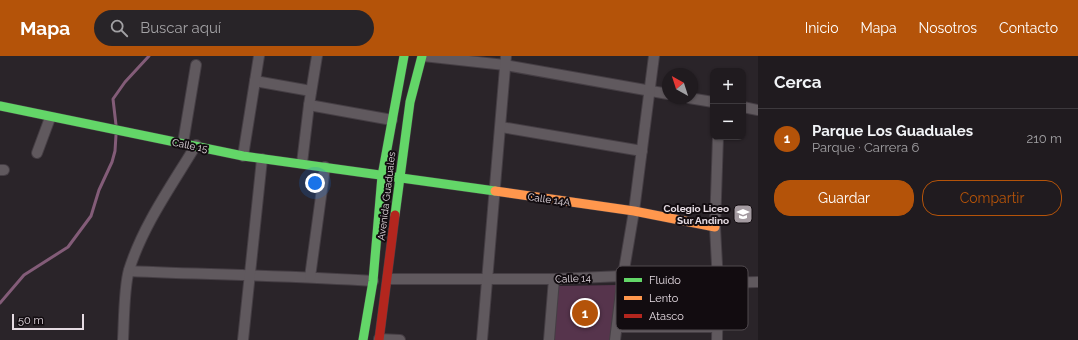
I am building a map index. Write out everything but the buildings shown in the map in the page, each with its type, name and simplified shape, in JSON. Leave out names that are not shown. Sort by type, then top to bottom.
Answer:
[{"type":"street","points":[[243,156],[259,56]]},
{"type":"street","points":[[302,163],[317,56]]},
{"type":"street","name":"Avenida Guaduales","points":[[363,340],[372,281],[382,176],[404,56]]},
{"type":"street","points":[[422,56],[505,60],[662,93]]},
{"type":"street","name":"Avenida Guaduales","points":[[379,339],[388,279],[398,178],[413,80],[422,56]]},
{"type":"street","points":[[625,266],[634,211],[654,56]]},
{"type":"street","points":[[482,340],[501,127],[505,60]]},
{"type":"street","points":[[183,143],[196,65]]},
{"type":"street","points":[[255,81],[311,91]]},
{"type":"street","points":[[698,100],[710,102]]},
{"type":"street","points":[[309,105],[392,120]]},
{"type":"street","name":"Calle 15","points":[[0,106],[105,130],[130,133],[243,156],[302,163],[382,176]]},
{"type":"street","points":[[746,108],[758,110]]},
{"type":"street","points":[[37,153],[50,118]]},
{"type":"street","points":[[501,127],[642,151]]},
{"type":"street","points":[[717,266],[715,227],[718,140]]},
{"type":"street","points":[[122,340],[129,271],[136,251],[155,214],[196,146]]},
{"type":"street","points":[[243,340],[262,159]]},
{"type":"street","points":[[310,277],[326,167]]},
{"type":"street","name":"Calle 14A","points":[[382,176],[634,211],[715,227]]},
{"type":"street","points":[[129,271],[310,277],[372,281]]},
{"type":"street","name":"Calle 14","points":[[388,279],[554,279],[616,276]]},
{"type":"street","points":[[549,340],[554,279]]},
{"type":"street","name":"Calle 14","points":[[748,282],[758,282]]},
{"type":"street","points":[[615,340],[617,330]]},
{"type":"street","points":[[717,340],[718,330]]},
{"type":"street","points":[[379,339],[400,340]]},
{"type":"shaded area","points":[[616,285],[611,340],[553,340],[559,286]]},
{"type":"waterway","points":[[116,125],[113,99],[125,82],[149,56]]},
{"type":"waterway","points":[[0,303],[24,275],[68,247],[91,216],[99,190],[112,162],[115,151],[116,135]]},
{"type":"traffic: fast","points":[[363,340],[373,281],[382,176],[404,56]]},
{"type":"traffic: fast","points":[[395,215],[410,102],[422,56]]},
{"type":"traffic: fast","points":[[0,106],[243,156],[495,191]]},
{"type":"traffic: slow","points":[[495,191],[634,211],[715,227]]},
{"type":"traffic: jam","points":[[379,340],[395,215]]},
{"type":"place","name":"Colegio Liceo Sur Andino","points":[[743,214]]},
{"type":"place","name":"Parque Los Guaduales","points":[[585,313]]}]
